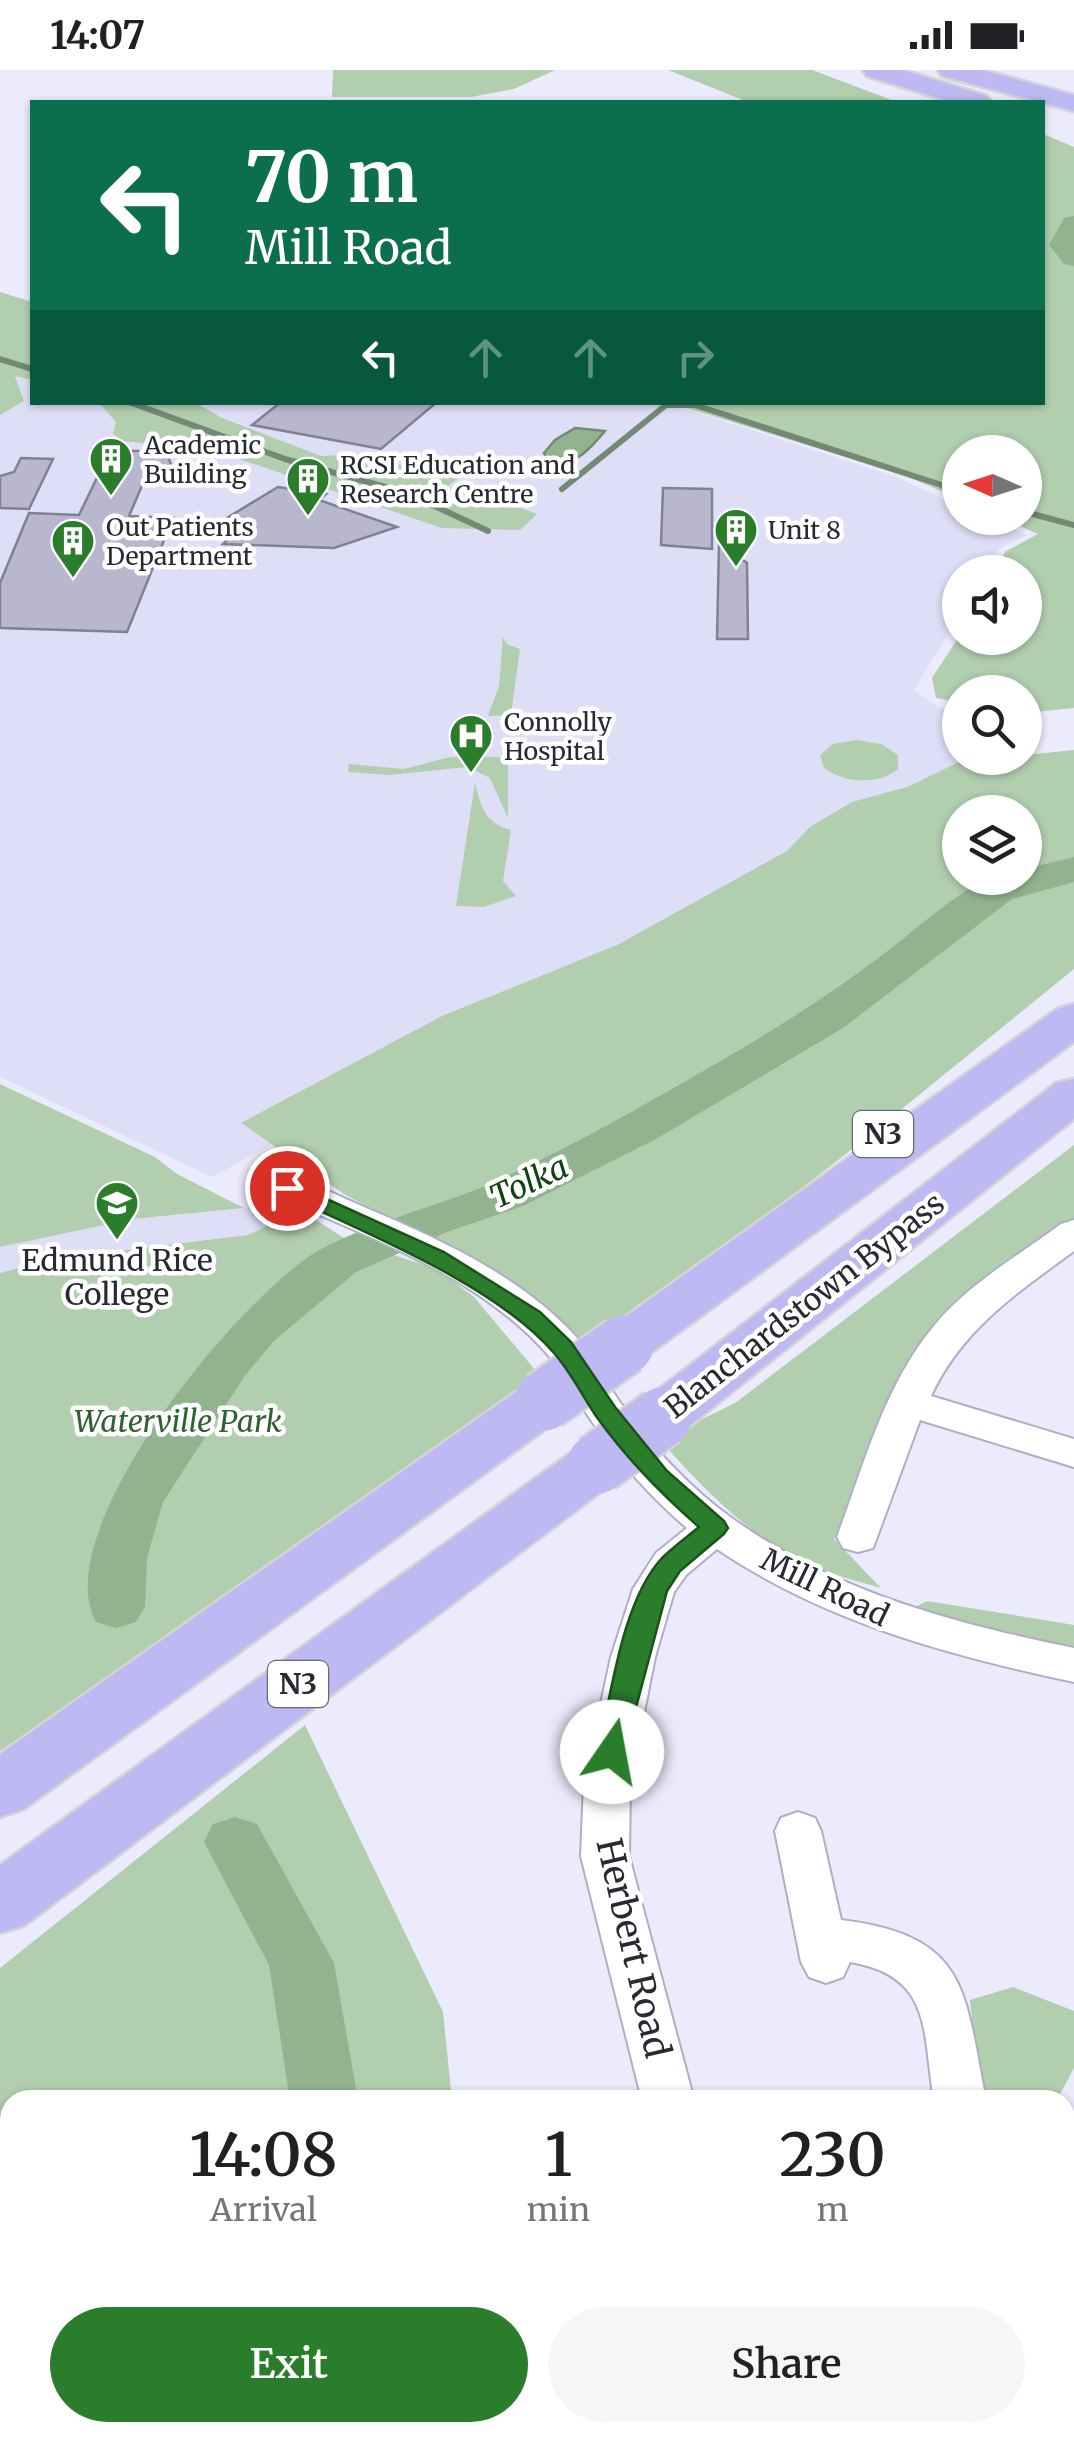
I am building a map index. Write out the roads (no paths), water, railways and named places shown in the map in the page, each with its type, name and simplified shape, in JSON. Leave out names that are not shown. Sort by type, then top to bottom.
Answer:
[{"type":"highway","points":[[876,70],[971,100]]},
{"type":"highway","points":[[907,70],[1007,100]]},
{"type":"highway","points":[[951,70],[1074,103]]},
{"type":"highway","points":[[1017,70],[1074,85]]},
{"type":"highway","points":[[1045,112],[1074,121]]},
{"type":"highway","points":[[1045,122],[1074,130]]},
{"type":"highway","name":"N3","points":[[696,1292],[788,1208],[1074,980]]},
{"type":"highway","name":"N3","points":[[0,1790],[1074,1019]]},
{"type":"highway","name":"Blanchardstown Bypass","points":[[0,1904],[662,1417],[1074,1094]]},
{"type":"street","name":"Mill Road","points":[[287,1188],[436,1257],[531,1317],[552,1337],[658,1477],[715,1528],[776,1568],[862,1610],[949,1638],[1074,1665]]},
{"type":"street","points":[[858,1536],[923,1371],[959,1322],[1074,1232]]},
{"type":"street","points":[[909,1404],[1074,1454]]},
{"type":"street","name":"Herbert Road","points":[[665,2090],[605,1856],[606,1783],[634,1655],[654,1589],[671,1564],[715,1528]]},
{"type":"street","points":[[798,1831],[824,1952],[870,1944],[926,1972],[941,1994],[958,2090]]},
{"type":"waterway","name":"Tolka","points":[[1074,224],[1063,245],[1074,258]]},
{"type":"waterway","points":[[0,359],[30,368]]},
{"type":"waterway","points":[[137,405],[285,459],[407,493],[488,531]]},
{"type":"waterway","points":[[562,489],[666,405],[695,405],[942,485]]},
{"type":"waterway","points":[[1042,517],[1074,525]]},
{"type":"waterway","name":"Tolka","points":[[116,1607],[119,1558],[136,1500],[225,1365],[256,1329],[338,1261],[430,1221],[506,1195],[639,1129],[827,1018],[997,890],[1074,869]]},
{"type":"waterway","name":"Tolka","points":[[235,1842],[301,1963],[322,2090]]},
{"type":"place","name":"Academic Building","points":[[111,497]]},
{"type":"place","name":"RCSI Education and Research Centre","points":[[308,517]]},
{"type":"place","name":"Unit 8","points":[[736,568]]},
{"type":"place","name":"Out Patients Department","points":[[73,579]]},
{"type":"place","name":"Connolly Hospital","points":[[471,774]]},
{"type":"place","name":"Edmund Rice College","points":[[117,1241]]},
{"type":"park label","name":"Waterville Park","points":[[178,1421]]}]
